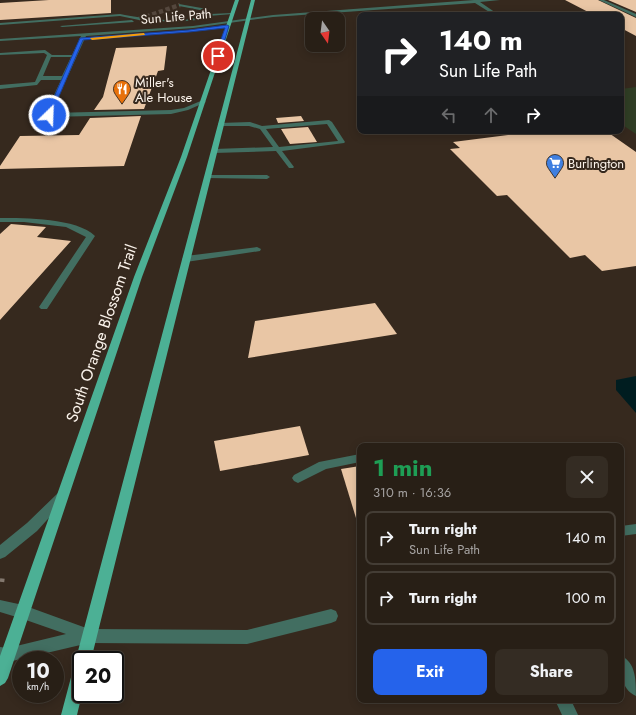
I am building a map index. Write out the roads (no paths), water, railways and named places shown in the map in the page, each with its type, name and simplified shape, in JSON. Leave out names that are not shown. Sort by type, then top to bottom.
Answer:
[{"type":"main road","name":"South Orange Blossom Trail","points":[[0,678],[4,654],[23,612],[138,277],[181,168],[231,14],[237,0]]},
{"type":"main road","points":[[85,651],[254,0]]},
{"type":"main road","points":[[69,715],[72,703]]},
{"type":"street","name":"Sun Life Path","points":[[0,40],[189,31],[248,19],[498,0]]},
{"type":"street","points":[[601,0],[636,16]]},
{"type":"street","points":[[474,1],[492,12]]},
{"type":"street","points":[[187,3],[180,5],[206,10],[210,13],[208,15]]},
{"type":"street","points":[[0,24],[120,15],[140,19],[176,21],[197,19],[208,15],[231,14]]},
{"type":"street","points":[[55,27],[126,22],[140,19]]},
{"type":"street","points":[[42,127],[49,115],[83,37]]},
{"type":"street","name":"Sun Life Path","points":[[0,45],[83,37]]},
{"type":"street","points":[[0,54],[45,51],[50,55],[49,56]]},
{"type":"street","points":[[49,56],[75,56]]},
{"type":"street","points":[[0,87],[34,84],[39,78],[49,56]]},
{"type":"street","points":[[39,78],[65,78]]},
{"type":"street","points":[[49,115],[163,112],[186,109],[203,102]]},
{"type":"street","points":[[214,151],[278,149],[342,142],[329,122],[262,128],[250,124],[221,124]]},
{"type":"street","points":[[262,128],[291,168]]},
{"type":"street","points":[[208,178],[267,177]]},
{"type":"street","points":[[0,220],[24,220],[68,225],[92,236],[44,307]]},
{"type":"street","points":[[186,259],[257,249]]},
{"type":"street","points":[[298,478],[323,465],[357,459]]},
{"type":"street","points":[[0,553],[32,527],[63,495]]},
{"type":"street","points":[[624,530],[636,528]]},
{"type":"street","points":[[0,606],[23,612],[89,636]]},
{"type":"street","points":[[4,654],[89,636],[247,637],[331,616]]},
{"type":"street","points":[[624,668],[636,688]]},
{"type":"street","points":[[564,703],[570,715]]},
{"type":"water","points":[[636,376],[636,413],[616,390],[616,380]]},
{"type":"tunnel","points":[[139,19],[180,5]]},
{"type":"place","name":"Miller's Ale House","points":[[122,104]]},
{"type":"place","name":"Burlington","points":[[555,178]]}]
